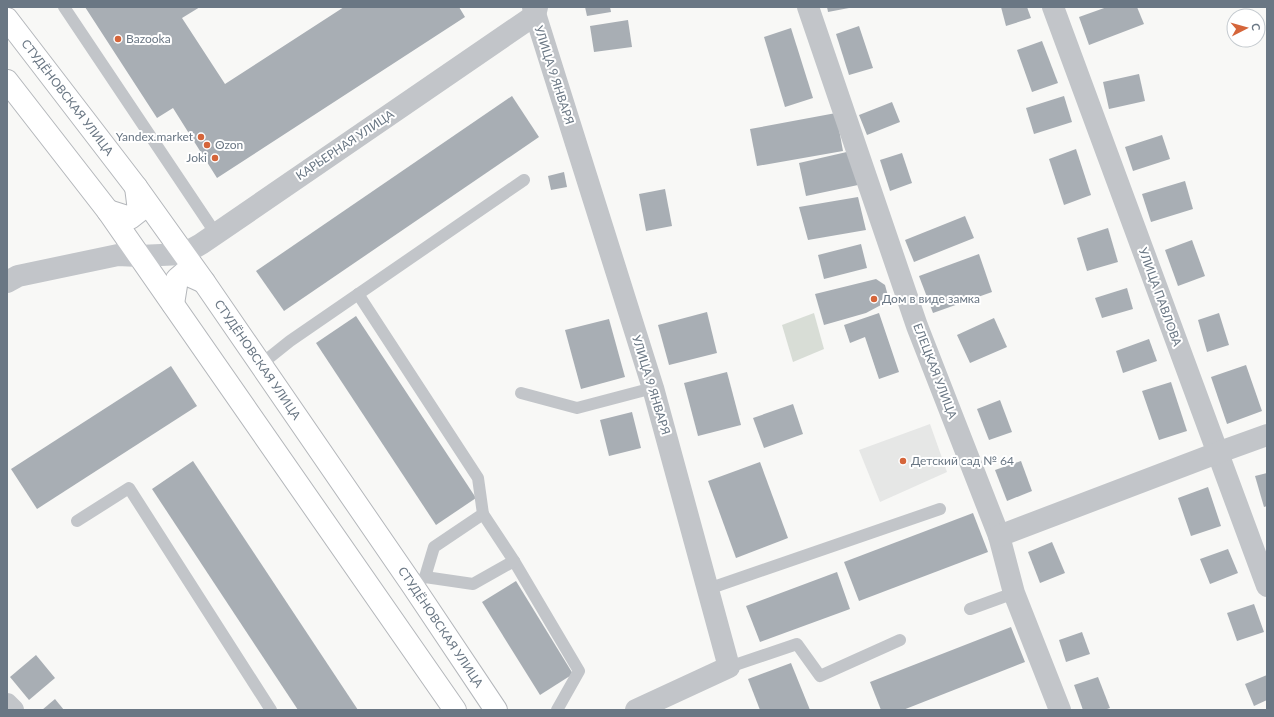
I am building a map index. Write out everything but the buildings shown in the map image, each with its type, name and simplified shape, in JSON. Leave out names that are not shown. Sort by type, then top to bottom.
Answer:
[{"type":"main road","name":"СТУДЁНОВСКАЯ УЛИЦА","points":[[7,19],[136,187],[204,282],[260,365],[419,581],[496,710]]},
{"type":"main road","points":[[7,81],[108,211],[455,710]]},
{"type":"main road","points":[[108,211],[130,218],[139,211],[136,187]]},
{"type":"main road","points":[[173,304],[177,279],[184,273],[204,282]]},
{"type":"street","name":"ЕЛЕЦКАЯ УЛИЦА","points":[[808,7],[917,326],[999,536],[1014,593],[1060,710]]},
{"type":"street","name":"УЛИЦА ПАВЛОВА","points":[[1053,7],[1267,586]]},
{"type":"street","name":"КАРЬЕРНАЯ УЛИЦА","points":[[7,282],[18,276],[118,256],[183,254],[216,234],[535,10]]},
{"type":"street","name":"УЛИЦА 9 ЯНВАРЯ","points":[[535,10],[653,388],[730,667]]},
{"type":"street","points":[[999,536],[1267,435]]},
{"type":"street","points":[[636,710],[730,667]]},
{"type":"street","points":[[7,704],[12,710]]},
{"type":"lane","points":[[64,7],[216,234]]},
{"type":"lane","points":[[260,365],[290,341],[524,180]]},
{"type":"lane","points":[[358,294],[478,478],[483,514],[514,561],[579,671],[557,710]]},
{"type":"lane","points":[[521,393],[577,408],[653,388]]},
{"type":"lane","points":[[76,521],[129,488],[270,710]]},
{"type":"lane","points":[[708,589],[940,509]]},
{"type":"lane","points":[[483,514],[434,547],[419,581],[473,584],[514,561]]},
{"type":"lane","points":[[970,609],[1014,593]]},
{"type":"lane","points":[[730,667],[797,644],[820,676],[900,640]]},
{"type":"shaded area","points":[[814,313],[824,349],[793,362],[782,325]]},
{"type":"shaded area","name":"Детский сад № 64","points":[[930,424],[947,472],[880,502],[859,450]]},
{"type":"place","name":"Bazooka","points":[[118,39]]},
{"type":"place","name":"Yandex.market","points":[[201,137]]},
{"type":"place","name":"Ozon","points":[[207,145]]},
{"type":"place","name":"Joki","points":[[215,158]]},
{"type":"place","name":"Дом в виде замка","points":[[874,299]]},
{"type":"place","name":"Детский сад № 64","points":[[903,461]]}]
